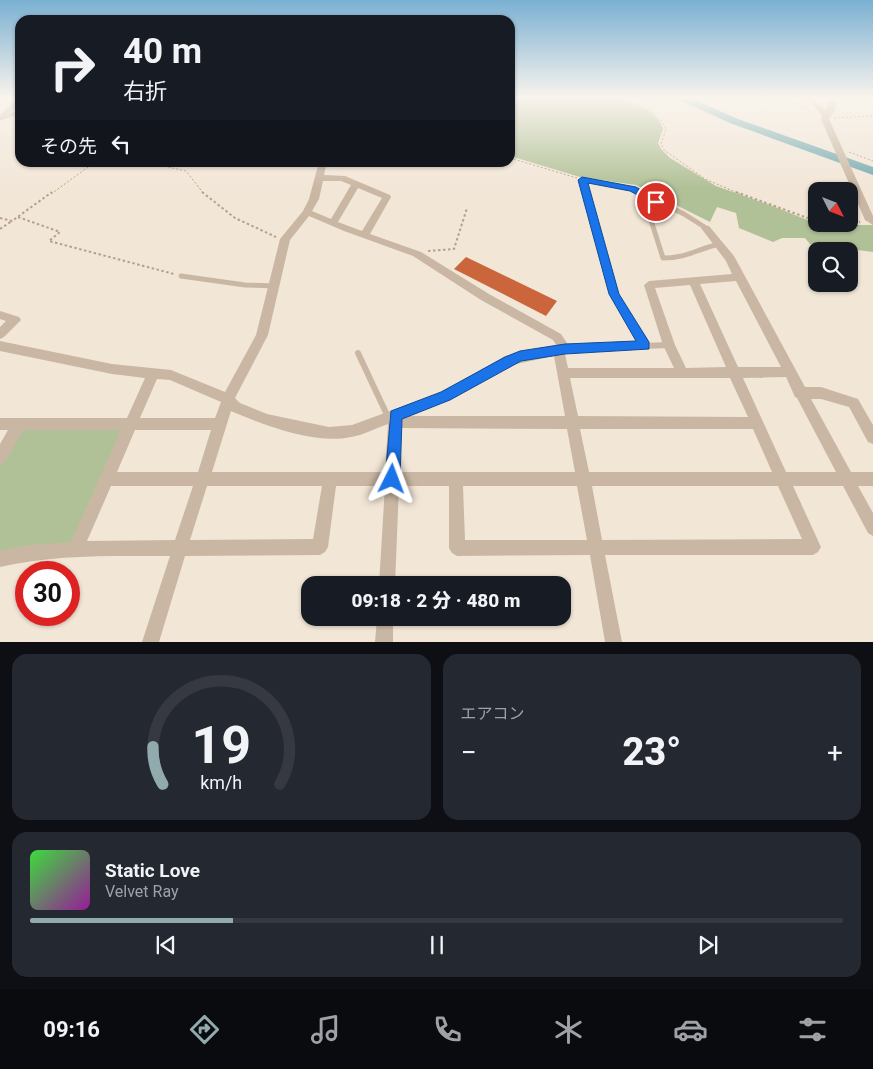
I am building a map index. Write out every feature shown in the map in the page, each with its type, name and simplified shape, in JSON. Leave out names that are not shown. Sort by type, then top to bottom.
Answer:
[{"type":"street","points":[[830,128],[871,221]]},
{"type":"street","points":[[150,642],[228,400],[262,335],[285,239],[307,212],[320,178],[322,167]]},
{"type":"street","points":[[320,178],[342,178],[387,198],[364,235]]},
{"type":"street","points":[[333,223],[356,184]]},
{"type":"street","points":[[307,212],[413,252],[486,297],[557,337],[562,350],[562,373],[573,422],[614,642]]},
{"type":"street","points":[[706,228],[720,244],[739,278],[873,528]]},
{"type":"street","points":[[682,373],[669,346],[649,285],[739,278]]},
{"type":"street","points":[[456,480],[457,548],[813,547],[692,281]]},
{"type":"street","points":[[0,315],[15,320],[0,334]]},
{"type":"street","points":[[0,346],[112,369],[171,375],[228,400],[235,407],[266,420],[329,433],[352,431],[393,418],[446,396],[509,360],[549,350],[562,350]]},
{"type":"street","points":[[76,549],[153,372]]},
{"type":"street","points":[[562,373],[788,372]]},
{"type":"street","points":[[799,393],[821,393],[853,403],[873,438]]},
{"type":"street","points":[[393,418],[573,422],[757,423]]},
{"type":"street","points":[[387,576],[393,418]]},
{"type":"street","points":[[0,424],[220,424]]},
{"type":"street","points":[[0,457],[19,424]]},
{"type":"street","points":[[107,479],[873,479]]},
{"type":"street","points":[[0,559],[21,554],[76,549],[320,547],[330,479]]},
{"type":"street","points":[[384,642],[385,626]]},
{"type":"lane","points":[[645,346],[614,294],[582,180],[632,189],[684,214],[706,228]]},
{"type":"lane","points":[[650,218],[663,258],[682,258],[702,248],[720,244]]},
{"type":"lane","points":[[181,276],[244,285],[275,286]]},
{"type":"lane","points":[[562,350],[669,346]]},
{"type":"lane","points":[[358,353],[393,418]]},
{"type":"path","points":[[665,128],[661,144],[664,150],[704,179],[808,218]]},
{"type":"path","points":[[840,151],[873,160]]},
{"type":"path","points":[[515,160],[582,180]]},
{"type":"path","points":[[0,229],[88,167]]},
{"type":"path","points":[[168,167],[186,171],[200,191],[254,231],[285,239]]},
{"type":"path","points":[[413,252],[454,249],[467,208]]},
{"type":"path","points":[[18,217],[60,232],[49,241],[181,276]]},
{"type":"path","points":[[0,218],[12,221]]},
{"type":"path","points":[[858,222],[871,221]]},
{"type":"green space","points":[[515,128],[662,128],[658,143],[670,158],[716,186],[808,220],[808,232],[858,232],[858,225],[873,225],[873,252],[858,250],[858,242],[808,242],[805,238],[782,238],[773,242],[739,228],[736,213],[717,207],[710,222],[636,185],[580,177],[515,158]]},
{"type":"green space","points":[[21,428],[125,428],[74,546],[0,554],[0,464]]},
{"type":"building","points":[[466,257],[557,301],[546,316],[454,269]]},
{"type":"waterway","points":[[753,128],[873,171]]},
{"type":"route","points":[[392,479],[395,415],[446,396],[509,360],[520,356],[549,350],[640,348],[645,346],[614,294],[582,180],[632,189],[656,202]]}]
